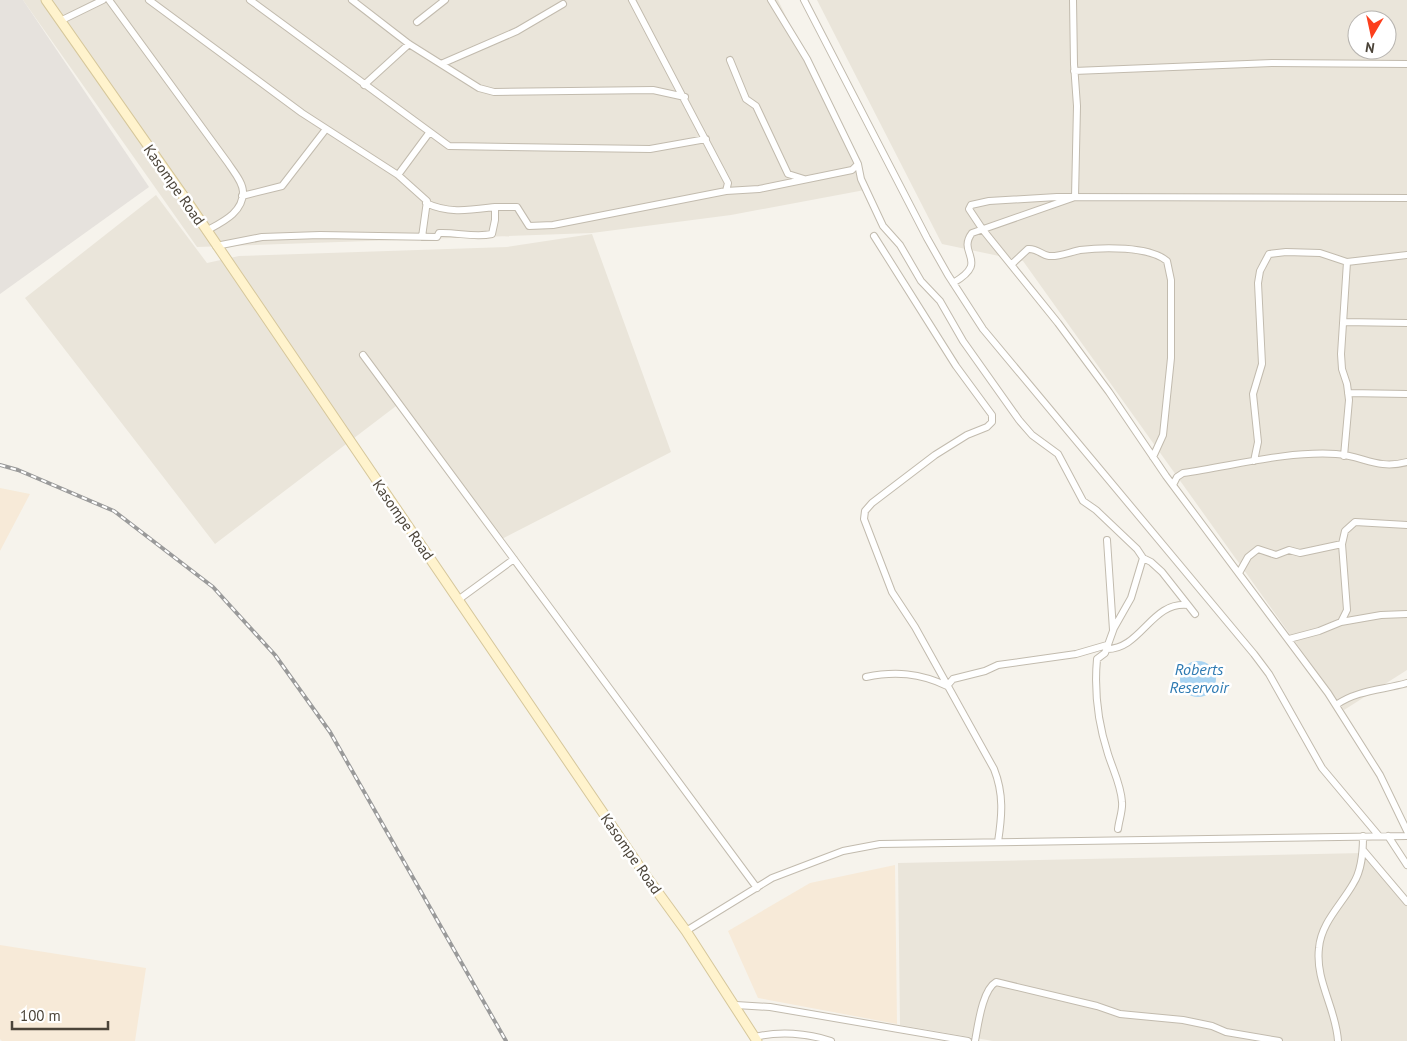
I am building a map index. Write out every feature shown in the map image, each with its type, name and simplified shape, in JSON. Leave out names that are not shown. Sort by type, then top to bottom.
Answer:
[{"type":"street","name":"Kasompe Road","points":[[46,0],[646,876],[686,931],[736,1005],[756,1039]]},
{"type":"street","points":[[60,21],[103,0]]},
{"type":"street","points":[[109,0],[228,163],[241,185],[242,196],[236,212],[206,231]]},
{"type":"street","points":[[149,0],[326,130],[398,175],[426,198],[422,236]]},
{"type":"street","points":[[250,0],[444,144],[453,147],[650,149],[706,140]]},
{"type":"street","points":[[352,0],[409,44],[479,88],[494,92],[653,90],[684,97]]},
{"type":"street","points":[[417,22],[445,0]]},
{"type":"street","points":[[632,0],[728,183],[726,191]]},
{"type":"street","points":[[771,0],[807,59],[858,164],[861,179],[883,226],[900,245],[922,281],[940,301],[963,341],[1019,420],[1032,435],[1054,449],[1083,501],[1102,514],[1137,549],[1143,558],[1151,562],[1162,572],[1195,614]]},
{"type":"street","points":[[804,0],[953,283],[983,328],[1254,654],[1269,674],[1322,768],[1379,836]]},
{"type":"street","points":[[1073,0],[1077,115],[1075,197]]},
{"type":"street","points":[[441,64],[517,31],[564,4]]},
{"type":"street","points":[[364,85],[409,44]]},
{"type":"street","points":[[730,60],[746,99],[756,106],[788,174],[805,180]]},
{"type":"street","points":[[1074,71],[1272,63],[1407,64]]},
{"type":"street","points":[[242,196],[282,186],[326,130]]},
{"type":"street","points":[[398,175],[429,133]]},
{"type":"street","points":[[426,203],[440,210],[458,212],[517,206],[530,226],[553,225],[726,191],[759,189],[805,180],[852,170],[858,164]]},
{"type":"street","points":[[953,283],[969,273],[971,268],[968,248],[969,237],[972,233],[1075,197]]},
{"type":"street","points":[[1407,198],[1075,197],[1005,200],[971,205],[971,214],[1012,264],[1098,377],[1173,486],[1289,639],[1336,705],[1380,775],[1407,831]]},
{"type":"street","points":[[216,246],[262,237],[422,236],[438,238],[439,233],[465,236],[492,234],[495,220],[494,207]]},
{"type":"street","points":[[874,236],[956,366],[992,415],[992,422],[987,427],[967,435],[935,455],[872,503],[865,511],[865,527],[892,592],[948,686],[1001,785],[1002,809],[998,842]]},
{"type":"street","points":[[1012,264],[1028,249],[1034,248],[1048,256],[1087,250],[1130,250],[1160,255],[1167,261],[1171,280],[1171,358],[1165,421],[1159,444],[1153,456]]},
{"type":"street","points":[[1254,461],[1258,442],[1252,394],[1262,364],[1258,283],[1265,260],[1269,254],[1286,252],[1320,254],[1347,262],[1407,255]]},
{"type":"street","points":[[1344,456],[1348,393],[1342,369],[1347,262]]},
{"type":"street","points":[[1343,322],[1407,323]]},
{"type":"street","points":[[363,355],[757,888]]},
{"type":"street","points":[[1348,393],[1407,394]]},
{"type":"street","points":[[1173,486],[1177,477],[1183,473],[1254,461],[1315,455],[1344,456],[1390,466],[1406,465]]},
{"type":"street","points":[[1342,622],[1347,610],[1342,544],[1345,531],[1355,522],[1407,525]]},
{"type":"street","points":[[1106,540],[1113,631]]},
{"type":"street","points":[[1239,573],[1248,557],[1258,549],[1276,555],[1289,550],[1300,553],[1342,544]]},
{"type":"street","points":[[1118,828],[1122,803],[1116,772],[1100,722],[1096,694],[1097,659],[1105,653],[1113,631],[1131,598],[1143,558]]},
{"type":"street","points":[[458,600],[514,559]]},
{"type":"street","points":[[948,686],[953,679],[985,671],[998,664],[1076,654],[1107,647],[1113,650],[1126,643],[1170,606],[1188,605]]},
{"type":"street","points":[[1289,639],[1320,631],[1342,622],[1381,615],[1407,614]]},
{"type":"street","points":[[866,677],[889,673],[916,675],[948,686]]},
{"type":"street","points":[[1336,705],[1345,699],[1371,690],[1407,683]]},
{"type":"street","points":[[1338,1041],[1332,1008],[1320,974],[1318,948],[1324,927],[1354,883],[1363,850],[1363,836]]},
{"type":"street","points":[[1388,836],[1407,864]]},
{"type":"street","points":[[686,931],[757,888],[795,868],[843,851],[880,844],[1407,836]]},
{"type":"street","points":[[1363,850],[1407,902]]},
{"type":"street","points":[[975,1041],[982,1005],[992,984],[996,982],[1097,1006],[1120,1014],[1183,1020],[1212,1026],[1226,1032],[1279,1041]]},
{"type":"street","points":[[736,1005],[770,1007],[968,1041]]},
{"type":"street","points":[[756,1039],[768,1033],[789,1033],[831,1041]]},
{"type":"shaded area","points":[[0,0],[23,0],[149,187],[0,294]]},
{"type":"shaded area","points":[[23,0],[778,0],[870,189],[731,215],[592,233],[197,247]]},
{"type":"shaded area","points":[[817,0],[1407,0],[1407,670],[1344,710],[1023,261],[942,244]]},
{"type":"shaded area","points":[[156,195],[207,263],[239,256],[507,247],[592,234],[671,452],[498,541],[400,403],[215,544],[25,298]]},
{"type":"shaded area","points":[[0,488],[30,494],[0,551]]},
{"type":"shaded area","points":[[1363,853],[1407,907],[1407,1041],[993,1041],[900,1025],[898,863]]},
{"type":"shaded area","points":[[895,865],[897,1024],[758,998],[728,931],[810,883]]},
{"type":"shaded area","points":[[0,945],[146,968],[135,1041],[2,1041],[0,1039]]},
{"type":"water","name":"Roberts Reservoir","points":[[1198,661],[1205,662],[1211,666],[1215,672],[1215,686],[1211,692],[1205,696],[1198,697],[1191,696],[1185,692],[1181,686],[1180,679],[1181,672],[1185,666],[1191,662]]},
{"type":"railway","points":[[0,465],[18,470],[114,511],[213,587],[275,655],[330,732],[506,1041]]}]
